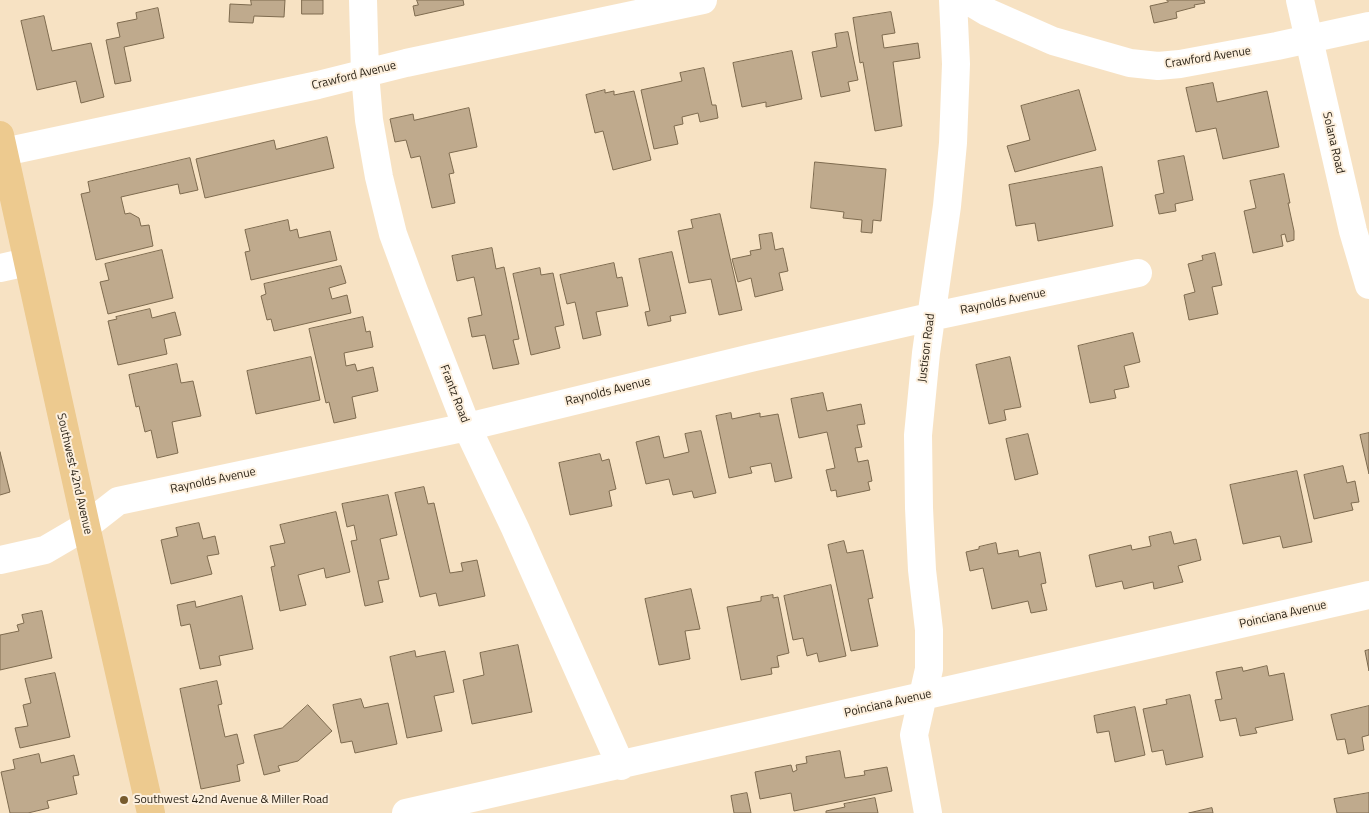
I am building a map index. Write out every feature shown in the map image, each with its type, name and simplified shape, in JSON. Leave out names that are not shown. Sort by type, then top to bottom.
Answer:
[{"type":"main road","name":"Southwest 42nd Avenue","points":[[2,143],[151,813]]},
{"type":"street","name":"Frantz Road","points":[[363,0],[367,106],[373,148],[393,234],[467,427],[522,542],[621,766]]},
{"type":"street","name":"Crawford Avenue","points":[[2,143],[309,87],[434,57],[703,0]]},
{"type":"street","name":"Justison Road","points":[[928,813],[914,735],[924,696],[929,669],[930,649],[921,554],[918,435],[930,317],[947,206],[953,143],[956,64],[954,0]]},
{"type":"street","name":"Crawford Avenue","points":[[968,0],[987,12],[1053,41],[1098,55],[1144,65],[1158,66],[1180,64],[1310,40],[1369,26]]},
{"type":"street","name":"Solana Road","points":[[1300,0],[1353,231],[1369,285]]},
{"type":"street","points":[[0,268],[27,262]]},
{"type":"street","name":"Raynolds Avenue","points":[[0,560],[45,550],[86,526],[118,501],[467,427],[751,358],[930,317],[1138,273]]},
{"type":"street","name":"Poinciana Avenue","points":[[406,813],[621,766],[1369,595]]},
{"type":"building","points":[[251,0],[285,0],[284,17],[254,16],[253,23],[229,22],[230,4],[251,5]]},
{"type":"building","points":[[302,0],[323,0],[323,14],[302,14]]},
{"type":"building","points":[[417,0],[463,0],[464,5],[415,16],[413,6],[418,5]]},
{"type":"building","points":[[1167,0],[1204,0],[1205,3],[1176,12],[1177,18],[1154,23],[1150,6],[1168,2]]},
{"type":"building","points":[[158,8],[164,38],[124,47],[131,81],[115,84],[106,40],[120,37],[117,23],[137,19],[136,13]]},
{"type":"building","points":[[891,12],[895,33],[882,35],[884,48],[918,43],[920,58],[893,62],[902,126],[875,131],[863,62],[860,63],[853,18]]},
{"type":"building","points":[[44,16],[52,51],[91,43],[104,97],[81,103],[76,81],[37,90],[21,21]]},
{"type":"building","points":[[848,32],[858,80],[848,82],[850,91],[821,97],[812,52],[837,47],[835,34]]},
{"type":"building","points":[[792,51],[802,99],[766,107],[766,102],[742,107],[733,63]]},
{"type":"building","points":[[704,68],[712,105],[716,105],[718,118],[700,122],[698,113],[682,117],[683,124],[674,126],[678,144],[654,149],[641,90],[682,81],[680,73]]},
{"type":"building","points":[[1213,83],[1217,102],[1267,91],[1279,147],[1223,159],[1216,128],[1196,132],[1186,88]]},
{"type":"building","points":[[605,90],[605,93],[614,91],[614,95],[634,91],[651,160],[613,170],[603,131],[595,133],[586,95]]},
{"type":"building","points":[[1079,90],[1096,150],[1015,172],[1007,146],[1030,140],[1021,106]]},
{"type":"building","points":[[469,108],[477,147],[449,153],[454,173],[449,174],[455,203],[432,208],[420,156],[411,158],[406,140],[395,142],[390,119],[413,114],[414,120]]},
{"type":"building","points":[[327,137],[334,168],[205,198],[196,159],[274,140],[276,149]]},
{"type":"building","points":[[1184,156],[1193,200],[1175,204],[1176,211],[1159,214],[1155,195],[1164,193],[1158,161]]},
{"type":"building","points":[[190,158],[198,190],[180,194],[178,184],[121,197],[125,214],[130,213],[139,218],[141,226],[149,225],[153,246],[96,260],[81,194],[90,192],[88,182]]},
{"type":"building","points":[[815,162],[886,169],[881,221],[873,220],[872,233],[861,232],[862,220],[843,218],[844,212],[811,208]]},
{"type":"building","points":[[1102,167],[1113,226],[1038,241],[1035,223],[1016,226],[1009,185]]},
{"type":"building","points":[[1284,174],[1290,203],[1288,203],[1294,240],[1287,242],[1285,234],[1281,235],[1283,246],[1253,253],[1244,211],[1256,208],[1250,181]]},
{"type":"building","points":[[720,214],[742,310],[719,315],[711,279],[689,283],[678,231],[693,228],[691,220]]},
{"type":"building","points":[[288,220],[290,231],[297,229],[299,238],[330,231],[337,260],[251,280],[245,252],[250,251],[245,230]]},
{"type":"building","points":[[772,233],[775,250],[783,248],[788,271],[779,273],[783,290],[755,297],[751,278],[738,282],[732,259],[751,255],[750,251],[761,249],[759,235]]},
{"type":"building","points":[[492,248],[496,269],[504,267],[519,339],[513,340],[519,364],[493,369],[485,335],[472,337],[468,318],[482,315],[474,277],[457,281],[452,256]]},
{"type":"building","points":[[162,250],[173,298],[108,314],[100,282],[109,280],[105,264]]},
{"type":"building","points":[[672,252],[686,313],[670,316],[671,321],[648,326],[645,312],[650,311],[639,259]]},
{"type":"building","points":[[1215,253],[1222,285],[1212,287],[1218,314],[1189,320],[1184,295],[1195,292],[1188,264],[1203,260],[1202,256]]},
{"type":"building","points":[[614,263],[617,278],[622,277],[628,306],[596,312],[601,335],[583,339],[575,302],[567,304],[560,275]]},
{"type":"building","points":[[341,266],[346,283],[329,288],[332,299],[347,295],[351,313],[274,331],[271,319],[267,320],[261,296],[266,294],[264,284]]},
{"type":"building","points":[[540,268],[541,275],[553,273],[564,325],[555,327],[560,348],[531,355],[513,274]]},
{"type":"building","points":[[150,309],[152,318],[175,312],[181,335],[164,339],[167,354],[118,365],[108,321],[117,319],[116,317]]},
{"type":"building","points":[[363,317],[366,332],[370,331],[373,347],[344,353],[346,366],[355,364],[357,371],[373,367],[378,391],[352,397],[356,418],[334,423],[329,402],[326,403],[309,329]]},
{"type":"building","points":[[1133,333],[1140,362],[1124,366],[1129,387],[1114,390],[1116,398],[1090,403],[1078,346]]},
{"type":"building","points":[[311,357],[320,400],[256,414],[247,371]]},
{"type":"building","points":[[1010,357],[1021,407],[1004,410],[1006,420],[989,424],[976,365]]},
{"type":"building","points":[[177,364],[181,383],[193,381],[201,416],[172,422],[178,453],[157,458],[151,430],[145,432],[139,406],[136,407],[129,375]]},
{"type":"building","points":[[823,393],[827,411],[861,404],[865,424],[857,425],[862,447],[855,448],[858,462],[868,460],[872,481],[868,482],[870,490],[837,497],[836,490],[831,491],[826,470],[835,468],[827,432],[799,438],[791,399]]},
{"type":"building","points":[[731,413],[732,419],[760,413],[760,417],[778,414],[792,478],[775,482],[771,463],[750,467],[752,473],[729,478],[716,416]]},
{"type":"building","points":[[701,431],[716,493],[694,498],[692,491],[673,495],[669,479],[646,484],[636,442],[659,436],[664,458],[689,452],[685,434]]},
{"type":"building","points":[[1369,433],[1369,474],[1360,435]]},
{"type":"building","points":[[1028,434],[1038,474],[1015,480],[1006,439]]},
{"type":"building","points":[[0,452],[10,492],[0,495]]},
{"type":"building","points":[[600,454],[602,461],[609,459],[616,489],[609,491],[612,506],[570,515],[559,463]]},
{"type":"building","points":[[1343,466],[1347,483],[1355,481],[1359,502],[1351,503],[1353,510],[1314,519],[1304,475]]},
{"type":"building","points":[[1297,471],[1312,542],[1283,548],[1280,536],[1243,544],[1230,485]]},
{"type":"building","points":[[424,487],[428,504],[434,503],[450,573],[463,571],[461,563],[477,560],[485,596],[439,606],[436,593],[420,597],[395,493]]},
{"type":"building","points":[[388,495],[397,535],[380,539],[389,579],[378,581],[383,602],[365,606],[351,541],[357,540],[354,525],[347,527],[342,504]]},
{"type":"building","points":[[336,512],[350,572],[326,578],[324,568],[298,575],[306,605],[280,611],[271,567],[275,566],[270,546],[285,543],[280,525]]},
{"type":"building","points":[[199,523],[203,539],[215,536],[219,554],[207,556],[212,574],[171,584],[161,540],[178,536],[176,528]]},
{"type":"building","points":[[1171,532],[1174,544],[1196,539],[1201,560],[1178,566],[1183,582],[1154,589],[1153,582],[1124,589],[1122,581],[1096,587],[1089,555],[1131,545],[1132,550],[1151,546],[1149,537]]},
{"type":"building","points":[[844,541],[847,553],[863,550],[873,598],[868,599],[878,646],[851,651],[828,545]]},
{"type":"building","points":[[996,543],[998,554],[1018,550],[1019,557],[1040,552],[1046,583],[1041,584],[1047,610],[1031,613],[1028,601],[992,609],[983,568],[970,571],[966,552]]},
{"type":"building","points":[[831,585],[846,656],[819,662],[817,653],[807,656],[803,638],[793,640],[784,596]]},
{"type":"building","points":[[691,589],[700,629],[685,631],[690,659],[659,665],[645,599]]},
{"type":"building","points":[[773,595],[773,598],[778,597],[789,653],[777,656],[779,667],[771,668],[772,674],[741,680],[727,607],[761,601],[761,597]]},
{"type":"building","points":[[242,596],[253,649],[219,656],[221,665],[200,669],[190,624],[181,626],[177,605],[195,601],[196,607]]},
{"type":"building","points":[[42,611],[52,658],[0,670],[0,635],[19,631],[17,625],[24,623],[22,615]]},
{"type":"building","points":[[518,645],[532,712],[472,724],[463,680],[484,675],[480,653]]},
{"type":"building","points":[[1369,650],[1369,671],[1365,651]]},
{"type":"building","points":[[415,651],[416,657],[445,651],[454,692],[434,696],[442,731],[407,738],[390,657]]},
{"type":"building","points":[[1267,666],[1269,676],[1284,673],[1293,720],[1255,728],[1257,733],[1240,736],[1236,718],[1220,721],[1215,700],[1222,699],[1216,672],[1242,667],[1243,671]]},
{"type":"building","points":[[55,673],[70,737],[20,748],[15,728],[28,726],[23,705],[31,703],[25,679]]},
{"type":"building","points":[[217,681],[222,704],[218,705],[225,737],[237,734],[244,763],[237,765],[240,781],[201,789],[180,689]]},
{"type":"building","points":[[1190,695],[1203,757],[1166,765],[1163,750],[1152,752],[1143,709],[1167,704],[1166,700]]},
{"type":"building","points":[[361,699],[364,708],[388,703],[397,744],[355,753],[352,741],[341,743],[333,705]]},
{"type":"building","points":[[308,705],[332,731],[298,761],[278,766],[280,771],[264,775],[254,735],[282,728]]},
{"type":"building","points":[[1369,706],[1369,735],[1362,737],[1364,750],[1348,754],[1345,739],[1337,740],[1331,715]]},
{"type":"building","points":[[1135,707],[1145,755],[1115,762],[1109,731],[1097,733],[1094,716]]},
{"type":"building","points":[[840,751],[845,778],[865,775],[864,771],[887,767],[892,791],[794,811],[791,793],[760,799],[755,772],[791,765],[793,772],[797,770],[796,765],[807,763],[806,757]]},
{"type":"building","points":[[39,754],[41,763],[74,755],[79,775],[73,776],[77,794],[47,801],[49,808],[28,813],[10,813],[1,772],[15,769],[13,760]]},
{"type":"building","points":[[747,793],[751,813],[734,813],[731,796]]},
{"type":"building","points":[[1369,793],[1369,813],[1337,813],[1334,799]]},
{"type":"building","points":[[875,798],[878,813],[826,813],[826,811],[845,807],[844,804]]},
{"type":"building","points":[[1212,808],[1213,813],[1189,813]]},
{"type":"place","name":"Southwest 42nd Avenue & Miller Road","points":[[124,800]]}]
